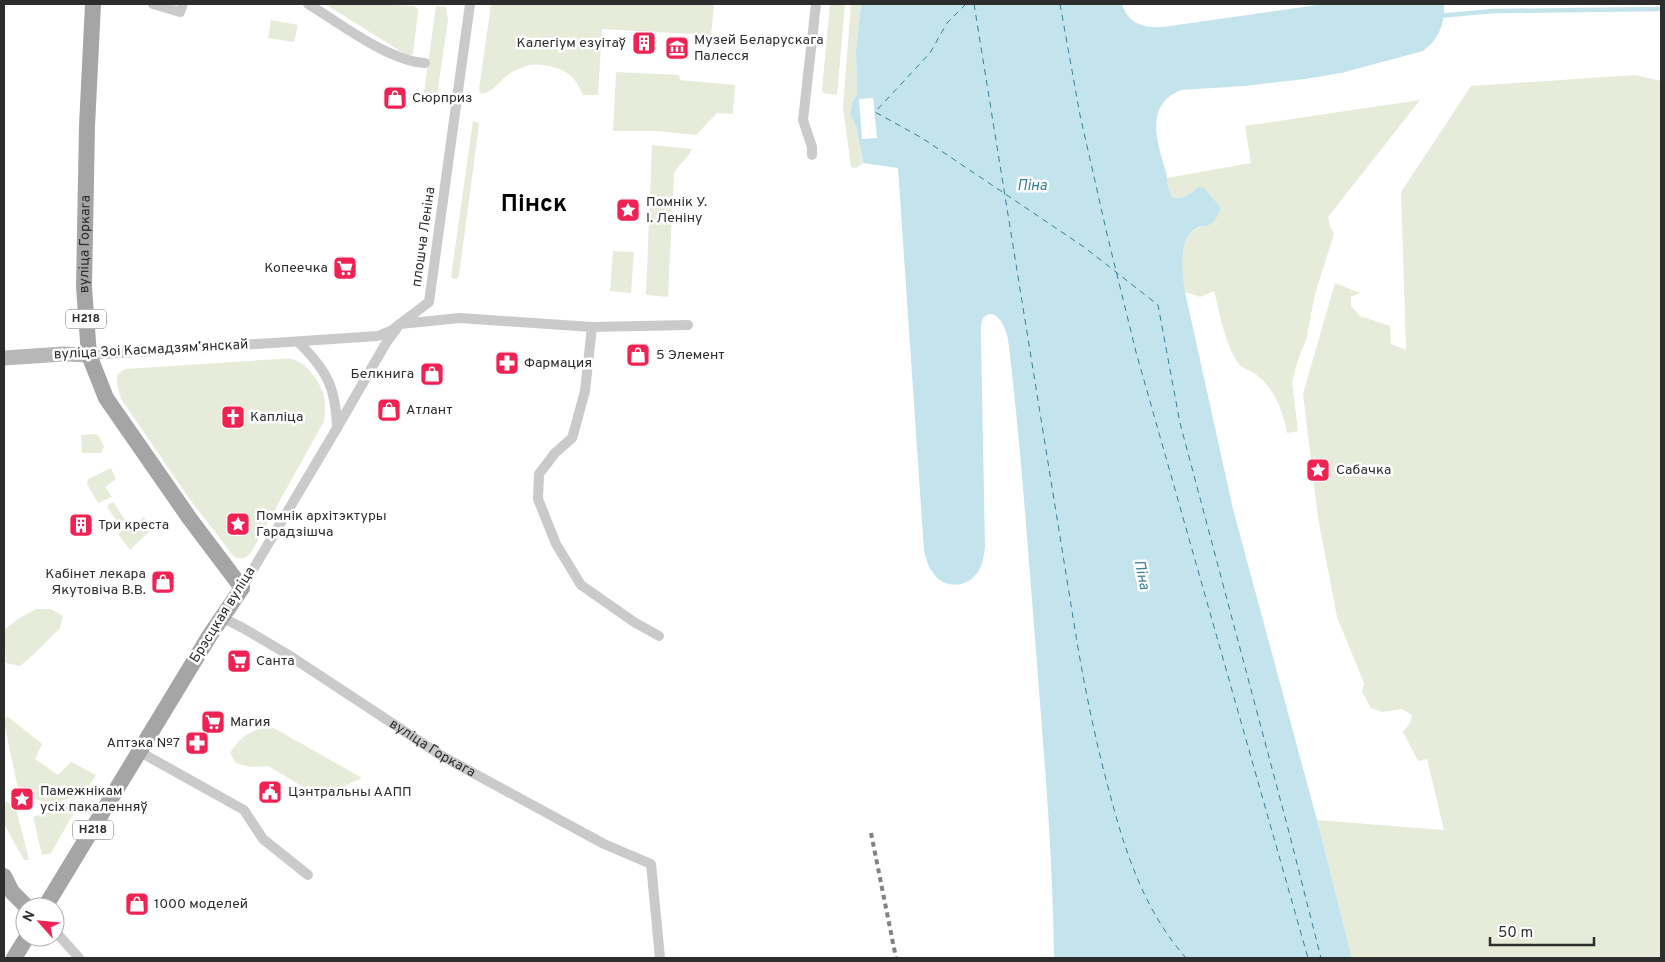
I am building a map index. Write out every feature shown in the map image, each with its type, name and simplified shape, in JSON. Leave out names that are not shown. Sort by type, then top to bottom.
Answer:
[{"type":"main road","name":"вуліца Горкага","points":[[93,4],[87,126],[84,287],[89,355],[106,398],[190,519],[242,588]]},
{"type":"main road","name":"вуліца Зоі Касмадзямʼянскай","points":[[4,358],[63,354],[89,355]]},
{"type":"main road","name":"Брэсцкая вуліца","points":[[51,897],[221,617],[242,588]]},
{"type":"main road","points":[[4,876],[12,892],[17,897]]},
{"type":"main road","points":[[14,958],[20,947]]},
{"type":"street","points":[[153,4],[180,12],[183,4]]},
{"type":"street","points":[[308,4],[378,47],[412,62],[425,62]]},
{"type":"street","name":"плошча Леніна","points":[[400,324],[429,302],[470,4]]},
{"type":"street","points":[[812,155],[812,148],[803,120],[816,4]]},
{"type":"street","points":[[400,324],[460,318],[592,327],[688,325]]},
{"type":"street","name":"вуліца Зоі Касмадзямʼянскай","points":[[89,355],[378,336],[400,324]]},
{"type":"street","name":"Брэсцкая вуліца","points":[[242,588],[386,343],[400,324]]},
{"type":"street","points":[[592,327],[585,391],[572,438],[555,453],[539,474],[538,499],[556,544],[581,585],[634,622],[659,636]]},
{"type":"street","points":[[298,342],[313,357],[326,375],[336,407],[337,428]]},
{"type":"street","name":"вуліца Горкага","points":[[221,617],[244,628],[287,654],[442,756],[604,844],[651,864],[660,958]]},
{"type":"street","points":[[140,752],[244,810],[264,839],[308,875]]},
{"type":"street","points":[[65,942],[79,958]]},
{"type":"green space","points":[[325,4],[379,4],[413,6],[417,8],[413,54],[408,56]]},
{"type":"green space","points":[[491,4],[714,4],[711,35],[602,29],[598,95],[583,95],[574,80],[565,71],[553,67],[535,65],[526,66],[512,72],[490,91],[481,94],[479,90]]},
{"type":"green space","points":[[830,4],[845,4],[837,95],[823,93],[822,90]]},
{"type":"green space","points":[[851,4],[861,4],[856,50],[857,95],[852,103],[850,114],[856,126],[863,163],[856,168],[851,167],[843,107]]},
{"type":"green space","points":[[436,6],[446,7],[448,20],[437,95],[432,99],[428,98],[424,93]]},
{"type":"green space","points":[[271,20],[298,25],[294,42],[268,38]]},
{"type":"green space","points":[[616,72],[679,75],[680,80],[735,85],[733,114],[717,113],[696,135],[656,131],[613,131]]},
{"type":"green space","points":[[1635,75],[1661,81],[1661,958],[1352,958],[1317,820],[1444,830],[1427,759],[1418,761],[1403,732],[1410,723],[1412,715],[1402,709],[1382,712],[1371,708],[1362,692],[1364,683],[1337,617],[1318,518],[1303,394],[1335,283],[1360,293],[1351,297],[1351,306],[1360,316],[1390,326],[1391,344],[1406,350],[1401,192],[1471,86]]},
{"type":"green space","points":[[1420,100],[1328,217],[1334,234],[1315,294],[1306,340],[1292,382],[1298,431],[1287,433],[1281,409],[1274,394],[1258,376],[1241,366],[1234,357],[1214,291],[1200,297],[1185,292],[1182,263],[1185,243],[1189,235],[1196,229],[1206,226],[1213,198],[1198,187],[1187,196],[1173,198],[1169,192],[1167,178],[1251,163],[1245,126]]},
{"type":"green space","points":[[473,121],[479,123],[479,125],[459,275],[457,279],[454,279],[451,277]]},
{"type":"green space","points":[[652,145],[692,149],[674,174],[668,297],[646,295]]},
{"type":"green space","points":[[613,251],[634,252],[631,293],[610,291]]},
{"type":"green space","points":[[288,359],[301,363],[315,377],[324,397],[324,421],[252,551],[244,558],[237,558],[234,557],[191,501],[121,399],[117,375],[125,369]]},
{"type":"green space","points":[[96,434],[104,447],[101,453],[82,453],[81,435]]},
{"type":"green space","points":[[111,468],[116,479],[105,487],[112,497],[98,503],[87,484],[88,479]]},
{"type":"green space","points":[[113,502],[125,520],[120,525],[107,507]]},
{"type":"green space","points":[[144,517],[152,529],[130,550],[118,534],[131,522],[133,525]]},
{"type":"green space","points":[[36,609],[51,609],[63,616],[60,628],[20,666],[6,663],[4,630],[18,619]]},
{"type":"green space","points":[[7,716],[42,744],[35,759],[58,775],[71,762],[96,775],[84,794],[51,804],[19,794],[4,722]]},
{"type":"green space","points":[[262,728],[274,728],[362,778],[320,797],[268,766],[250,767],[236,763],[230,753],[243,737]]},
{"type":"green space","points":[[4,801],[15,805],[29,860],[24,860],[4,824]]},
{"type":"green space","points":[[80,802],[51,853],[42,855],[33,817]]},
{"type":"water","name":"Піна","points":[[861,4],[1122,4],[1128,16],[1138,23],[1149,27],[1163,27],[1324,4],[1444,4],[1440,30],[1429,46],[1423,51],[1341,73],[1305,79],[1245,86],[1181,90],[1169,97],[1162,105],[1156,126],[1159,149],[1173,198],[1187,195],[1198,187],[1204,188],[1221,208],[1212,223],[1199,227],[1187,238],[1182,266],[1185,292],[1233,509],[1317,820],[1352,958],[1054,958],[1052,881],[1045,767],[1021,461],[1008,340],[1004,326],[998,318],[990,314],[986,315],[981,324],[984,556],[975,576],[957,585],[950,584],[944,582],[933,573],[928,565],[924,551],[898,168],[863,163],[856,126],[850,114],[852,103],[857,94],[856,50]]},
{"type":"pier","points":[[873,98],[877,138],[862,139],[859,99]]},
{"type":"waterway","points":[[1438,16],[1494,11],[1661,9]]},
{"type":"ferry route","points":[[966,4],[947,23],[930,53],[875,112],[922,138],[1084,247],[1158,305],[1180,423],[1321,958]]},
{"type":"ferry route","points":[[974,4],[1077,642],[1092,721],[1111,798],[1131,862],[1149,903],[1172,941],[1186,958]]},
{"type":"ferry route","points":[[1060,4],[1080,115],[1136,352],[1308,958]]},
{"type":"railway","points":[[871,833],[896,958]]},
{"type":"place","name":"Калегіум езуітаў","points":[[644,43]]},
{"type":"place","name":"Музей Беларускага Палесся","points":[[677,48]]},
{"type":"place","name":"Сюрприз","points":[[395,98]]},
{"type":"place","name":"Помнік У. І. Леніну","points":[[628,210]]},
{"type":"place","name":"Копеечка","points":[[345,268]]},
{"type":"place","name":"5 Элемент","points":[[638,355]]},
{"type":"place","name":"Фармация","points":[[507,363]]},
{"type":"place","name":"Белкнига","points":[[432,374]]},
{"type":"place","name":"Атлант","points":[[389,410]]},
{"type":"place","name":"Капліца","points":[[233,417]]},
{"type":"place","name":"Сабачка","points":[[1318,470]]},
{"type":"place","name":"Помнік архітэктуры Гарадзішча","points":[[238,524]]},
{"type":"place","name":"Три креста","points":[[81,525]]},
{"type":"place","name":"Кабінет лекара Якутовіча В.В.","points":[[163,582]]},
{"type":"place","name":"Санта","points":[[239,661]]},
{"type":"place","name":"Магия","points":[[213,722]]},
{"type":"place","name":"Аптэка №7","points":[[197,743]]},
{"type":"place","name":"Цэнтральны ААПП","points":[[270,792]]},
{"type":"place","name":"Памежнікам усіх пакаленняў","points":[[22,799]]},
{"type":"place","name":"1000 моделей","points":[[137,904]]},
{"type":"district","name":"Пінск","points":[[534,205]]}]
